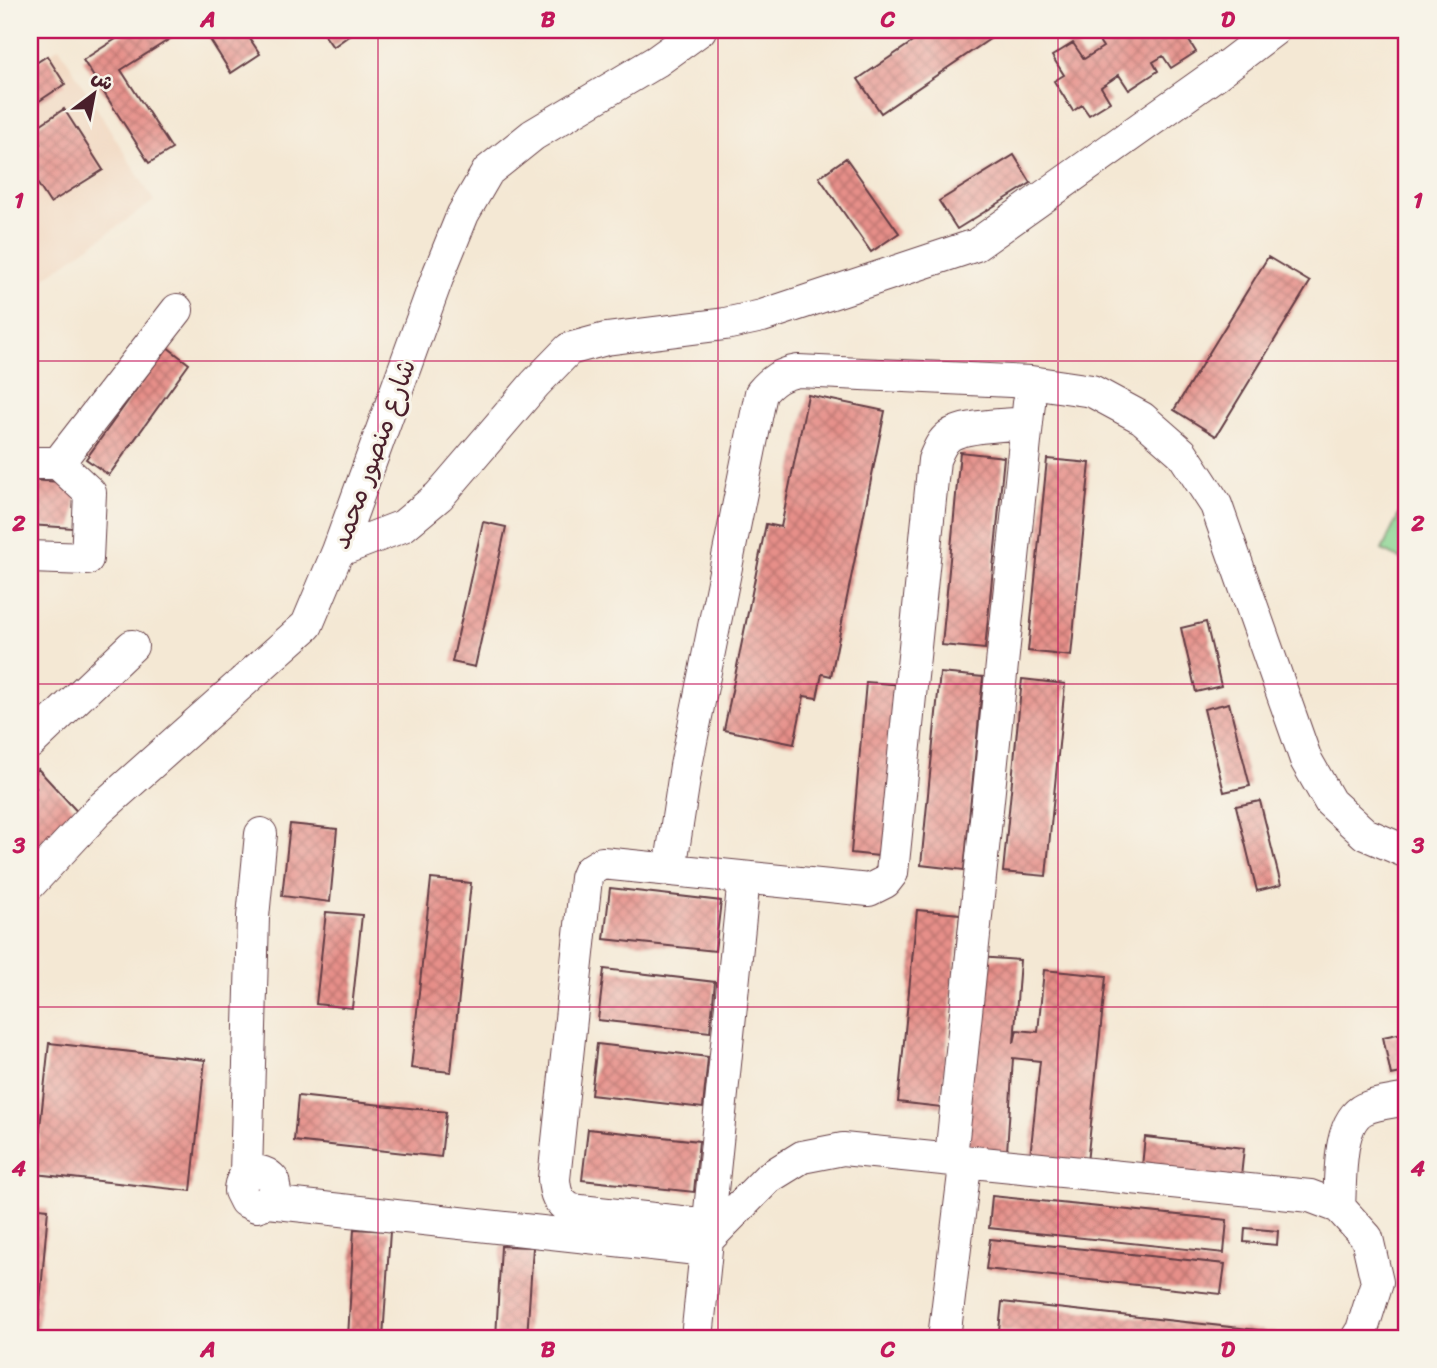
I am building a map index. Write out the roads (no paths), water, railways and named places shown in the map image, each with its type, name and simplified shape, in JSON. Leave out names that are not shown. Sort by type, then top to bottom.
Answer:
[{"type":"street","name":"شارع منصور محمد","points":[[30,884],[98,811],[307,625],[338,551],[439,273],[463,214],[488,171],[533,135],[657,61],[700,30]]},
{"type":"street","points":[[338,551],[403,526],[439,496],[535,384],[569,349],[606,339],[725,324],[762,316],[976,245],[1274,30]]},
{"type":"street","points":[[30,557],[88,559],[90,494],[44,463],[177,310]]},
{"type":"street","points":[[670,870],[686,766],[761,393],[770,382],[785,373],[798,371],[1031,382],[1092,391],[1142,418],[1182,453],[1216,505],[1306,760],[1330,802],[1365,834],[1407,852]]},
{"type":"street","points":[[944,1338],[964,1174],[952,1148],[1031,382]]},
{"type":"street","points":[[707,1238],[571,1210],[561,1203],[554,1192],[586,878],[589,871],[602,863],[869,890],[885,882],[892,873],[934,460],[940,444],[949,435],[960,431],[1027,423]]},
{"type":"street","points":[[30,743],[132,646]]},
{"type":"street","points":[[261,834],[253,917],[247,1174],[252,1171],[264,1172],[273,1180],[275,1192],[268,1202],[707,1238],[768,1178],[802,1157],[843,1149],[1310,1196],[1339,1207],[1367,1238],[1377,1282],[1357,1338]]},
{"type":"street","points":[[697,1338],[744,878]]},
{"type":"street","points":[[1339,1207],[1345,1136],[1349,1124],[1357,1113],[1366,1108],[1407,1099]]}]
